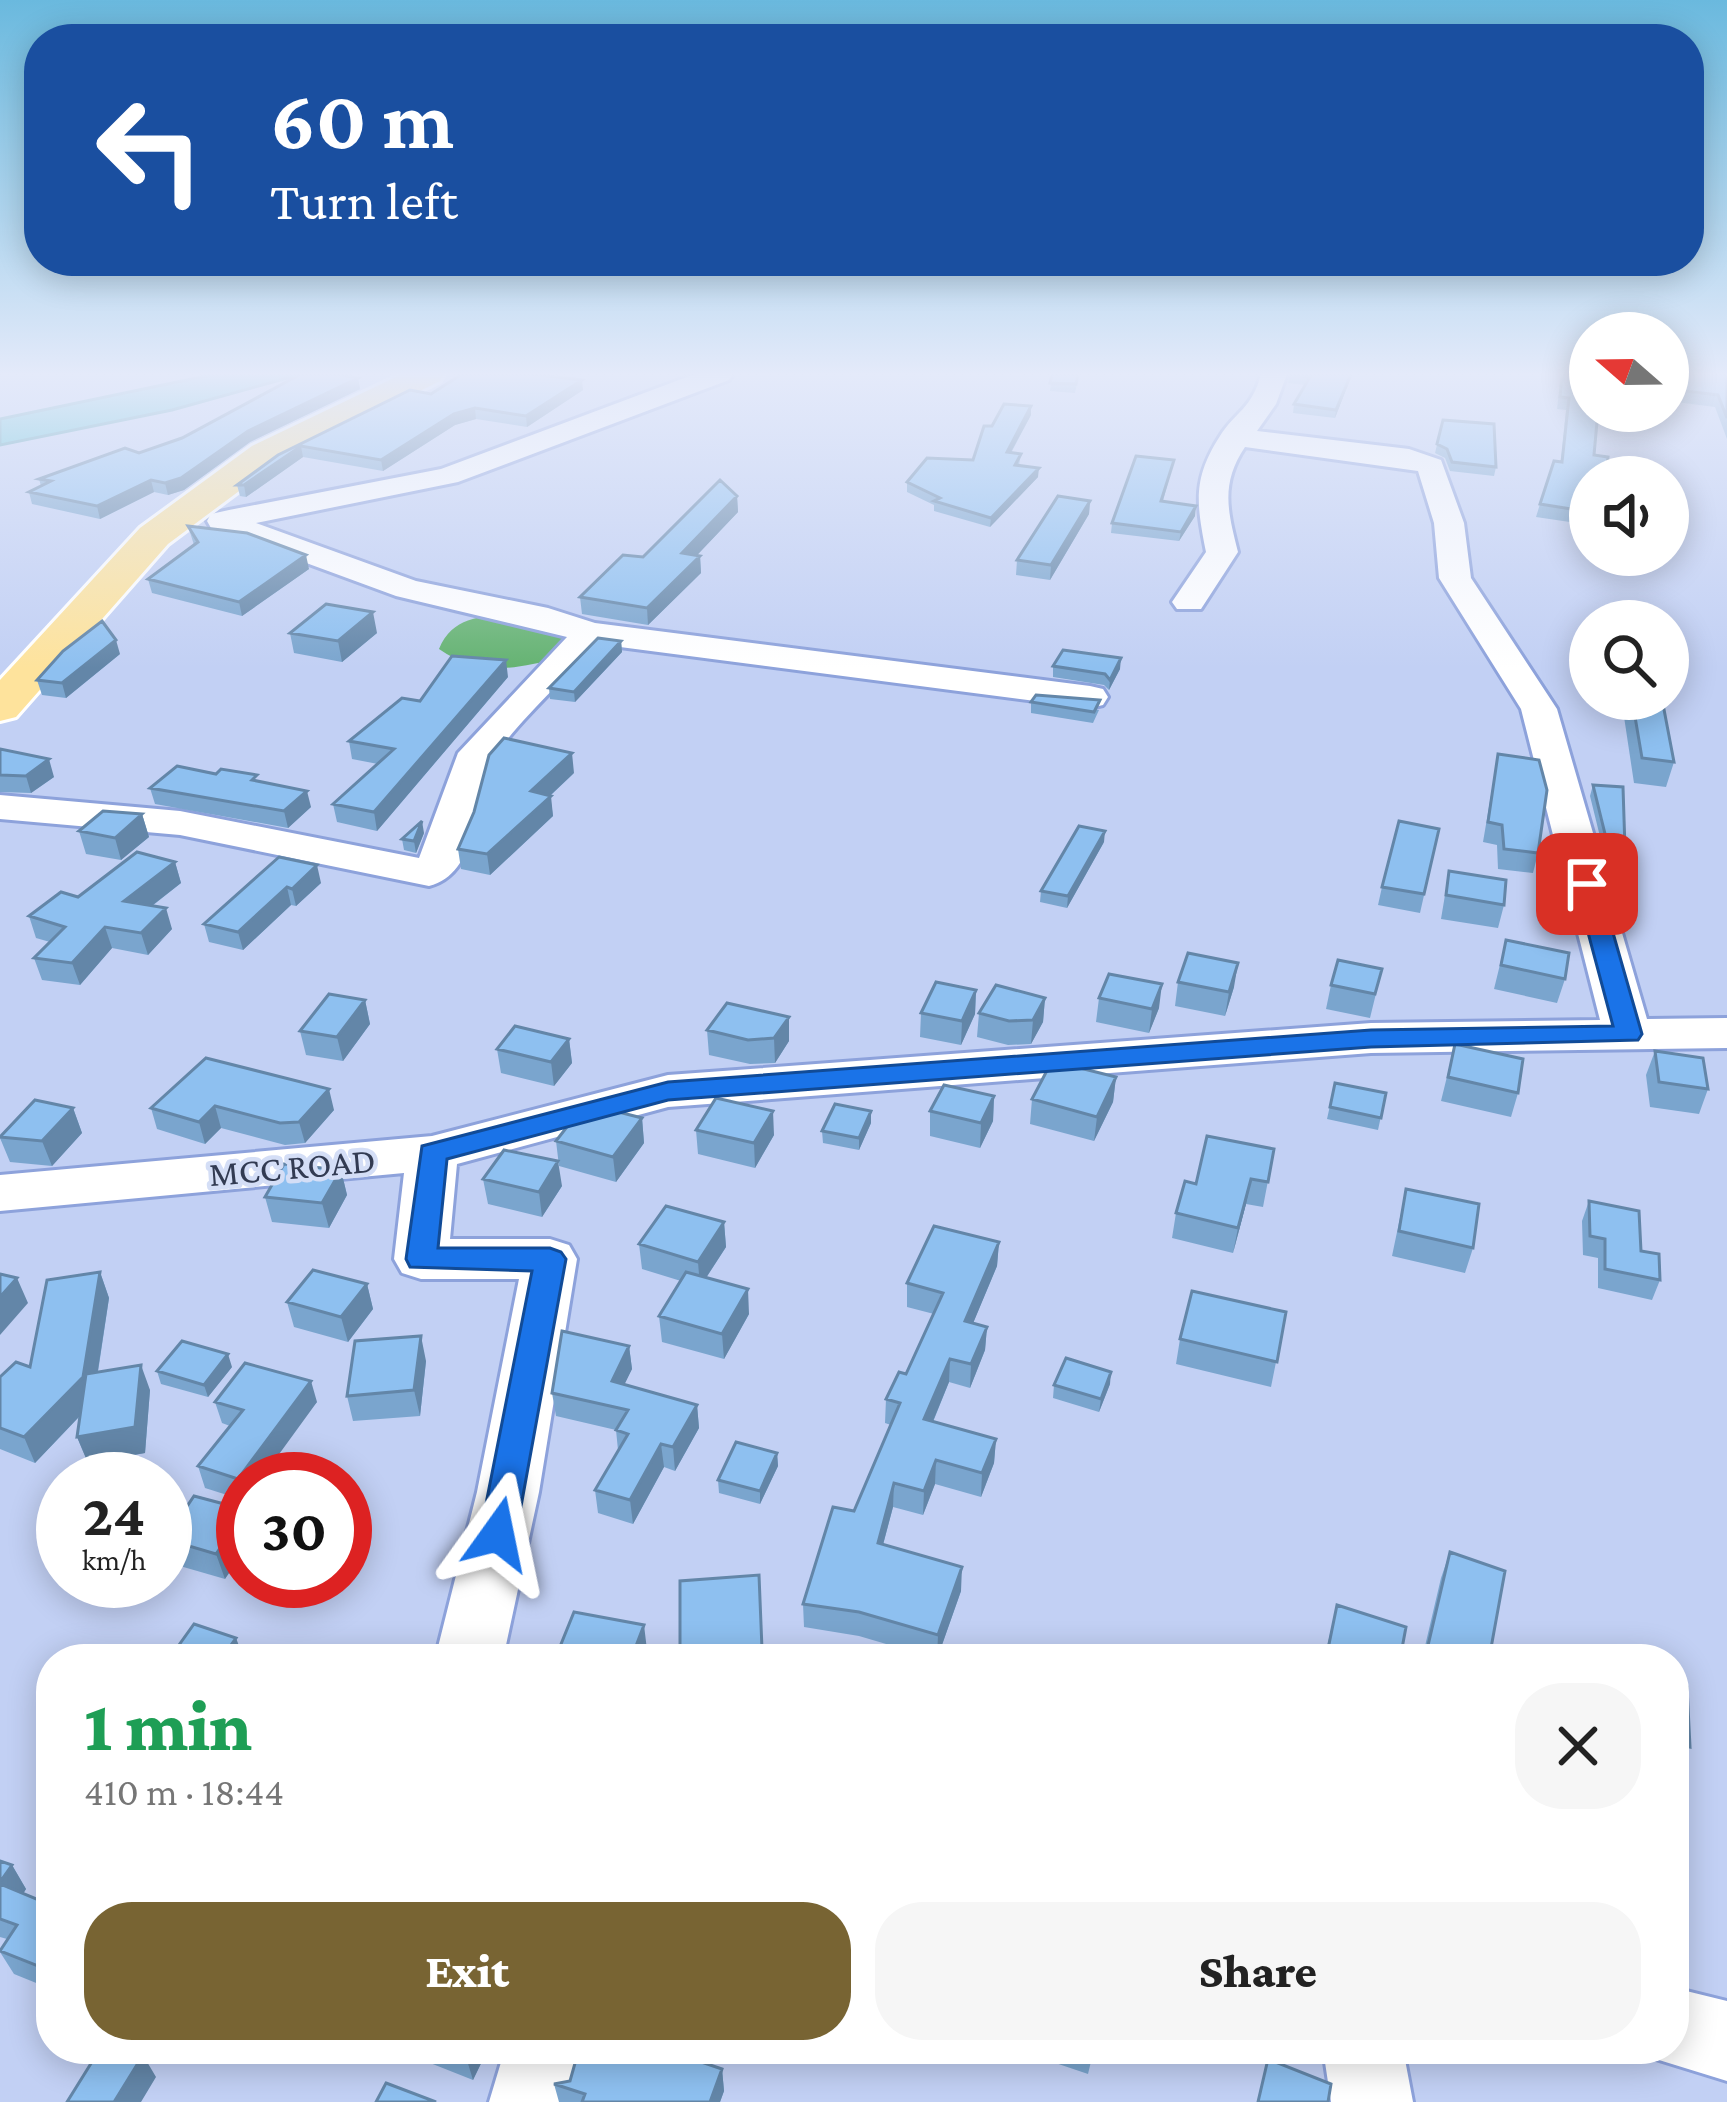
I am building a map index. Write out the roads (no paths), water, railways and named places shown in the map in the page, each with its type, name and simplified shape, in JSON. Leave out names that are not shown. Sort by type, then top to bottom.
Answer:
[{"type":"main road","points":[[0,707],[22,688],[134,554],[241,472]]},
{"type":"street","points":[[171,525],[222,520],[458,472]]},
{"type":"street","points":[[1189,602],[1222,552],[1210,495],[1219,472]]},
{"type":"street","points":[[1433,472],[1449,524],[1454,578],[1539,710],[1628,1034]]},
{"type":"street","points":[[222,520],[408,589],[548,618],[589,633],[1090,698]]},
{"type":"street","points":[[0,807],[180,823],[429,873],[442,859],[477,753],[589,633]]},
{"type":"street","name":"MCC ROAD","points":[[0,1193],[433,1153],[668,1091],[1371,1038],[1727,1033]]},
{"type":"street","points":[[433,1153],[422,1259],[550,1259],[508,1492],[473,1644]]},
{"type":"street","points":[[1689,2033],[1727,2042]]},
{"type":"street","points":[[530,2102],[541,2064]]},
{"type":"street","points":[[1366,2064],[1372,2102]]}]
